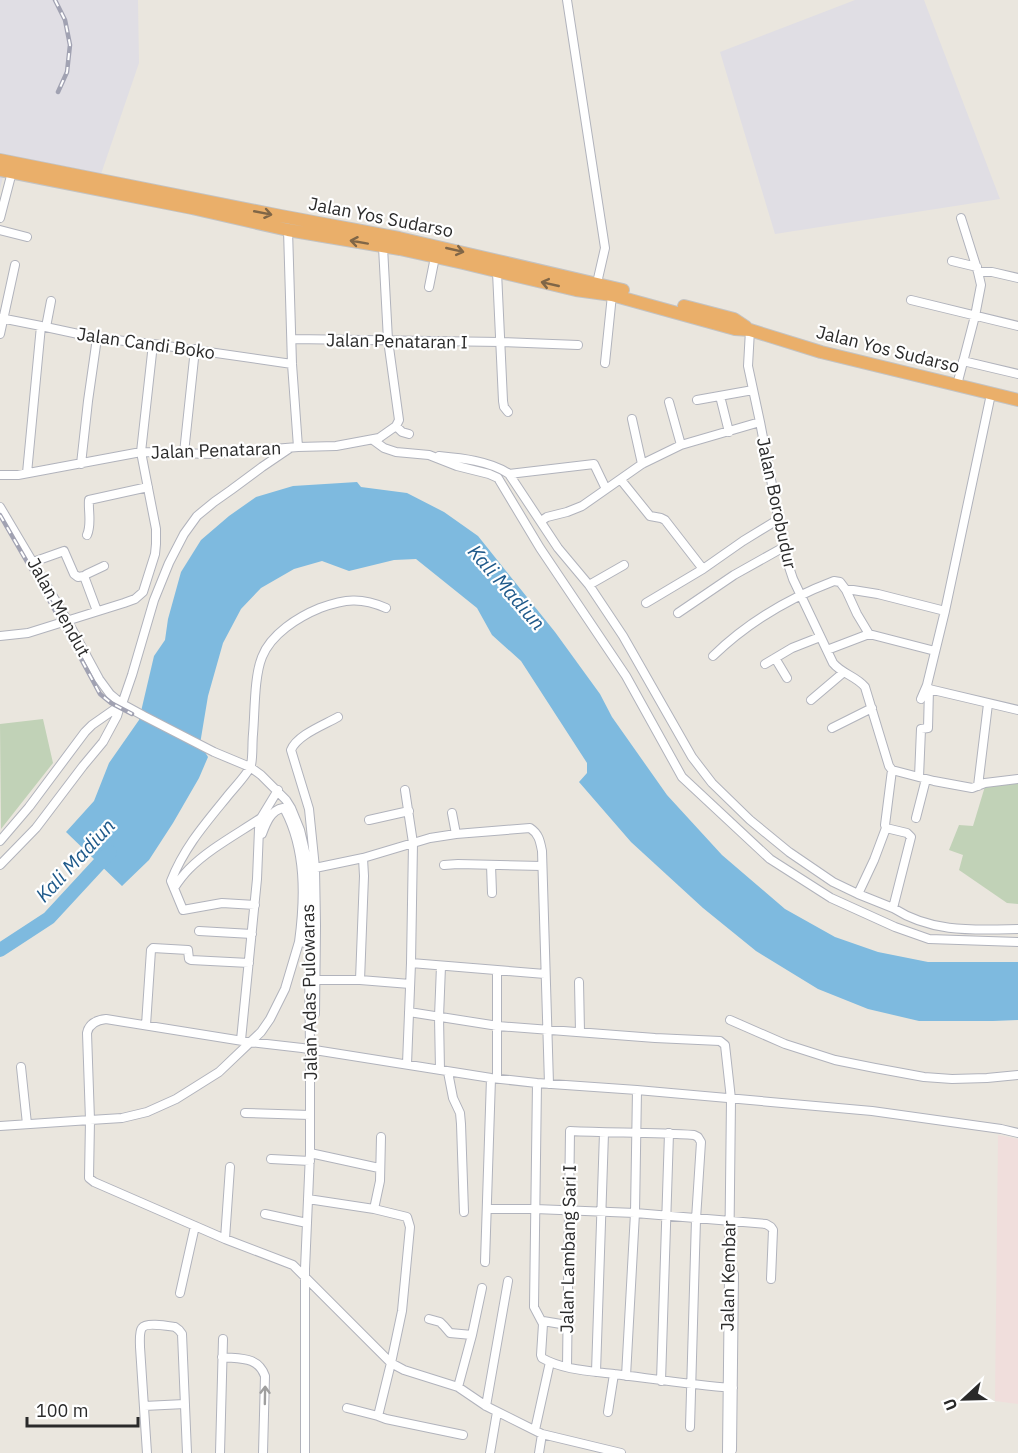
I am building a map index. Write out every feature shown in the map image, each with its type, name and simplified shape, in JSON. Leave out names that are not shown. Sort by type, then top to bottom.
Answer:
[{"type":"highway","name":"Jalan Yos Sudarso","points":[[0,160],[193,203],[288,230],[435,257],[497,272],[577,284],[597,283],[734,319],[750,330]]},
{"type":"highway","name":"Jalan Yos Sudarso","points":[[6,171],[399,238],[735,328],[750,330],[821,352],[1018,400]]},
{"type":"street","points":[[567,0],[605,248],[597,283]]},
{"type":"street","points":[[0,218],[6,171]]},
{"type":"street","points":[[957,385],[981,285],[961,218]]},
{"type":"street","points":[[0,230],[27,237]]},
{"type":"street","name":"Jalan Penataran","points":[[0,636],[28,633],[135,599],[143,592],[155,554],[156,528],[141,452],[211,454],[294,448],[288,230]]},
{"type":"street","points":[[378,444],[399,420],[388,340],[383,247]]},
{"type":"street","points":[[429,287],[435,257]]},
{"type":"street","points":[[952,261],[978,270],[1018,278]]},
{"type":"street","points":[[0,334],[15,265]]},
{"type":"street","points":[[497,272],[502,401],[508,412]]},
{"type":"street","points":[[605,363],[612,295]]},
{"type":"street","points":[[911,300],[1018,326]]},
{"type":"street","points":[[27,473],[44,326],[51,301]]},
{"type":"street","name":"Jalan Candi Boko","points":[[2,319],[97,338],[292,364]]},
{"type":"street","name":"Jalan Borobudur","points":[[750,330],[748,366],[784,547],[793,579],[836,667],[861,682],[865,687],[892,770]]},
{"type":"street","points":[[81,464],[97,338]]},
{"type":"street","name":"Jalan Penataran I","points":[[292,339],[578,345]]},
{"type":"street","points":[[0,476],[141,452],[153,344]]},
{"type":"street","points":[[184,453],[195,350]]},
{"type":"street","points":[[963,361],[1018,374]]},
{"type":"street","points":[[697,400],[753,390]]},
{"type":"street","points":[[916,818],[922,778],[921,729],[928,728],[928,687],[991,394]]},
{"type":"street","points":[[720,396],[729,432]]},
{"type":"street","points":[[669,402],[681,445]]},
{"type":"street","points":[[632,419],[642,464]]},
{"type":"street","points":[[541,520],[582,506],[642,464],[681,445],[760,422]]},
{"type":"street","points":[[396,426],[402,432],[410,434]]},
{"type":"street","points":[[0,865],[36,828],[104,742],[117,716],[132,675],[154,600],[169,563],[184,534],[197,516],[262,467],[294,448],[378,444],[396,452],[462,458],[501,468],[509,474],[558,548],[589,585],[628,645],[692,757],[712,783],[750,820],[789,852],[833,882],[893,908],[908,917],[934,925],[959,929],[1018,929]]},
{"type":"street","points":[[429,455],[465,469],[498,478],[528,528],[626,676],[682,777],[770,859],[831,898],[895,927],[929,939],[1018,942]]},
{"type":"street","points":[[509,474],[594,464],[606,489]]},
{"type":"street","points":[[621,480],[650,516],[665,520],[703,569]]},
{"type":"street","points":[[87,535],[89,500],[148,487]]},
{"type":"street","name":"Jalan Mendut","points":[[0,507],[104,687],[121,705],[186,737]]},
{"type":"street","points":[[646,603],[779,519]]},
{"type":"street","points":[[678,613],[734,575],[784,547]]},
{"type":"street","points":[[33,562],[64,551],[74,574],[78,577],[104,566]]},
{"type":"street","points":[[589,585],[624,565]]},
{"type":"street","points":[[84,576],[97,611]]},
{"type":"street","points":[[713,656],[732,637],[767,613],[800,595],[834,581],[840,582],[846,590],[869,634]]},
{"type":"street","points":[[846,590],[878,594],[945,611]]},
{"type":"street","points":[[255,905],[222,903],[183,910],[171,881],[189,844],[250,767],[261,657],[268,645],[293,621],[309,613],[332,604],[359,600],[386,608]]},
{"type":"street","points":[[827,650],[869,634],[935,651]]},
{"type":"street","points":[[765,664],[792,648],[820,637]]},
{"type":"street","points":[[775,658],[787,678]]},
{"type":"street","points":[[811,700],[844,672]]},
{"type":"street","points":[[921,699],[928,687]]},
{"type":"street","points":[[928,687],[1018,710]]},
{"type":"street","points":[[978,786],[988,704]]},
{"type":"street","points":[[0,838],[35,799],[85,732],[121,705]]},
{"type":"street","points":[[832,728],[872,708]]},
{"type":"street","points":[[338,717],[298,740],[291,750],[309,809],[315,868],[312,980],[360,980],[410,984]]},
{"type":"street","name":"Jalan Adas Pulowaras","points":[[186,737],[250,767],[278,790],[291,808],[300,830],[308,864],[304,943],[312,980],[312,1050],[305,1277],[305,1453]]},
{"type":"street","points":[[858,894],[886,828],[892,770],[972,788],[985,783],[1018,779]]},
{"type":"street","points":[[0,1126],[134,1116],[176,1099],[219,1072],[235,1058],[245,1041],[259,829],[261,818],[278,790]]},
{"type":"street","points":[[405,790],[413,843],[411,963],[406,1064]]},
{"type":"street","points":[[245,1041],[261,1032],[278,1005],[304,943],[302,868],[294,829],[283,808],[277,809],[272,814],[259,844]]},
{"type":"street","points":[[369,820],[409,811]]},
{"type":"street","points":[[452,813],[456,834]]},
{"type":"street","points":[[174,888],[195,864],[261,818]]},
{"type":"street","points":[[315,868],[363,858],[430,838],[530,828],[535,832],[540,838],[542,851],[549,1084]]},
{"type":"street","points":[[886,828],[907,833],[911,837],[893,908]]},
{"type":"street","points":[[360,980],[363,858]]},
{"type":"street","points":[[444,865],[542,866]]},
{"type":"street","points":[[491,865],[492,893]]},
{"type":"street","points":[[199,931],[252,934]]},
{"type":"street","points":[[146,1025],[151,950],[153,948],[188,950],[191,960],[249,963]]},
{"type":"street","points":[[411,963],[545,974]]},
{"type":"street","points":[[441,966],[439,1017],[444,1071],[460,1113],[464,1212]]},
{"type":"street","points":[[485,1262],[498,1026],[497,971]]},
{"type":"street","points":[[409,1012],[498,1026],[580,1032],[579,982]]},
{"type":"street","points":[[620,1453],[539,1432],[486,1406],[458,1387],[404,1370],[391,1363],[293,1264],[225,1239],[94,1182],[89,1178],[88,1029],[93,1023],[106,1019],[494,1078],[872,1111],[1018,1133]]},
{"type":"street","points":[[730,1020],[784,1044],[835,1060],[875,1068],[924,1077],[952,1079],[1018,1075]]},
{"type":"street","name":"Jalan Kembar","points":[[580,1032],[723,1042],[726,1047],[734,1099],[727,1453]]},
{"type":"street","points":[[21,1067],[27,1124]]},
{"type":"street","points":[[537,1083],[534,1308],[543,1321],[541,1355],[550,1362],[596,1372],[692,1385],[730,1387]]},
{"type":"street","points":[[626,1376],[635,1213],[637,1090]]},
{"type":"street","points":[[245,1113],[310,1115]]},
{"type":"street","name":"Jalan Lambang Sari I","points":[[567,1367],[570,1131],[604,1133]]},
{"type":"street","points":[[596,1372],[604,1133],[669,1133],[698,1137],[701,1142],[696,1219],[690,1427]]},
{"type":"street","points":[[661,1381],[669,1133]]},
{"type":"street","points":[[374,1209],[380,1181],[381,1137]]},
{"type":"street","points":[[271,1159],[310,1157],[380,1168]]},
{"type":"street","points":[[225,1239],[230,1167]]},
{"type":"street","points":[[308,1199],[374,1209],[407,1217],[410,1227],[402,1311],[378,1416]]},
{"type":"street","points":[[487,1209],[602,1211],[766,1224],[773,1230],[771,1279]]},
{"type":"street","points":[[265,1214],[307,1223]]},
{"type":"street","points":[[180,1293],[195,1226]]},
{"type":"street","points":[[486,1406],[508,1281]]},
{"type":"street","points":[[458,1387],[483,1288]]},
{"type":"street","points":[[429,1319],[440,1322],[450,1333],[472,1335]]},
{"type":"street","points":[[543,1321],[567,1325]]},
{"type":"street","points":[[147,1453],[141,1331],[147,1324],[175,1327],[182,1334],[187,1453]]},
{"type":"street","points":[[220,1453],[223,1339]]},
{"type":"street","points":[[222,1357],[251,1360],[263,1371],[265,1376],[263,1453]]},
{"type":"street","points":[[539,1453],[539,1432],[550,1362]]},
{"type":"street","points":[[608,1412],[614,1374]]},
{"type":"street","name":"Jalan Kembar","points":[[730,1387],[732,1453]]},
{"type":"street","points":[[144,1406],[185,1404]]},
{"type":"street","points":[[347,1408],[386,1419],[463,1435]]},
{"type":"street","points":[[490,1453],[497,1412]]},
{"type":"shaded area","points":[[0,0],[138,0],[139,63],[100,177],[8,157],[0,189]]},
{"type":"shaded area","points":[[855,0],[924,0],[1000,199],[775,234],[720,52]]},
{"type":"shaded area","points":[[998,1135],[1018,1139],[1018,1404],[995,1401]]},
{"type":"green space","points":[[43,719],[53,763],[1,829],[0,724]]},
{"type":"green space","points":[[1018,780],[1018,904],[1007,903],[959,870],[963,855],[949,850],[959,825],[973,826],[986,783]]},
{"type":"water","points":[[357,482],[361,487],[407,493],[444,512],[478,536],[555,632],[600,694],[612,717],[667,795],[722,855],[785,909],[835,937],[878,952],[928,962],[1018,962],[1018,1020],[919,1021],[868,1009],[818,989],[756,951],[703,908],[631,842],[579,782],[587,773],[587,763],[521,661],[492,635],[477,608],[416,559],[394,560],[349,571],[322,561],[294,569],[261,588],[241,609],[223,643],[208,696],[200,744],[208,757],[199,778],[149,860],[122,886],[66,832],[94,801],[109,763],[139,720],[154,656],[165,640],[168,619],[181,572],[201,540],[256,497],[293,486]]},
{"type":"waterway","name":"Kali Madiun","points":[[0,950],[49,918],[110,852]]},
{"type":"railway","points":[[55,0],[65,20],[70,45],[67,72],[58,92]]},
{"type":"railway","points":[[0,515],[100,694],[111,703],[132,714]]}]
